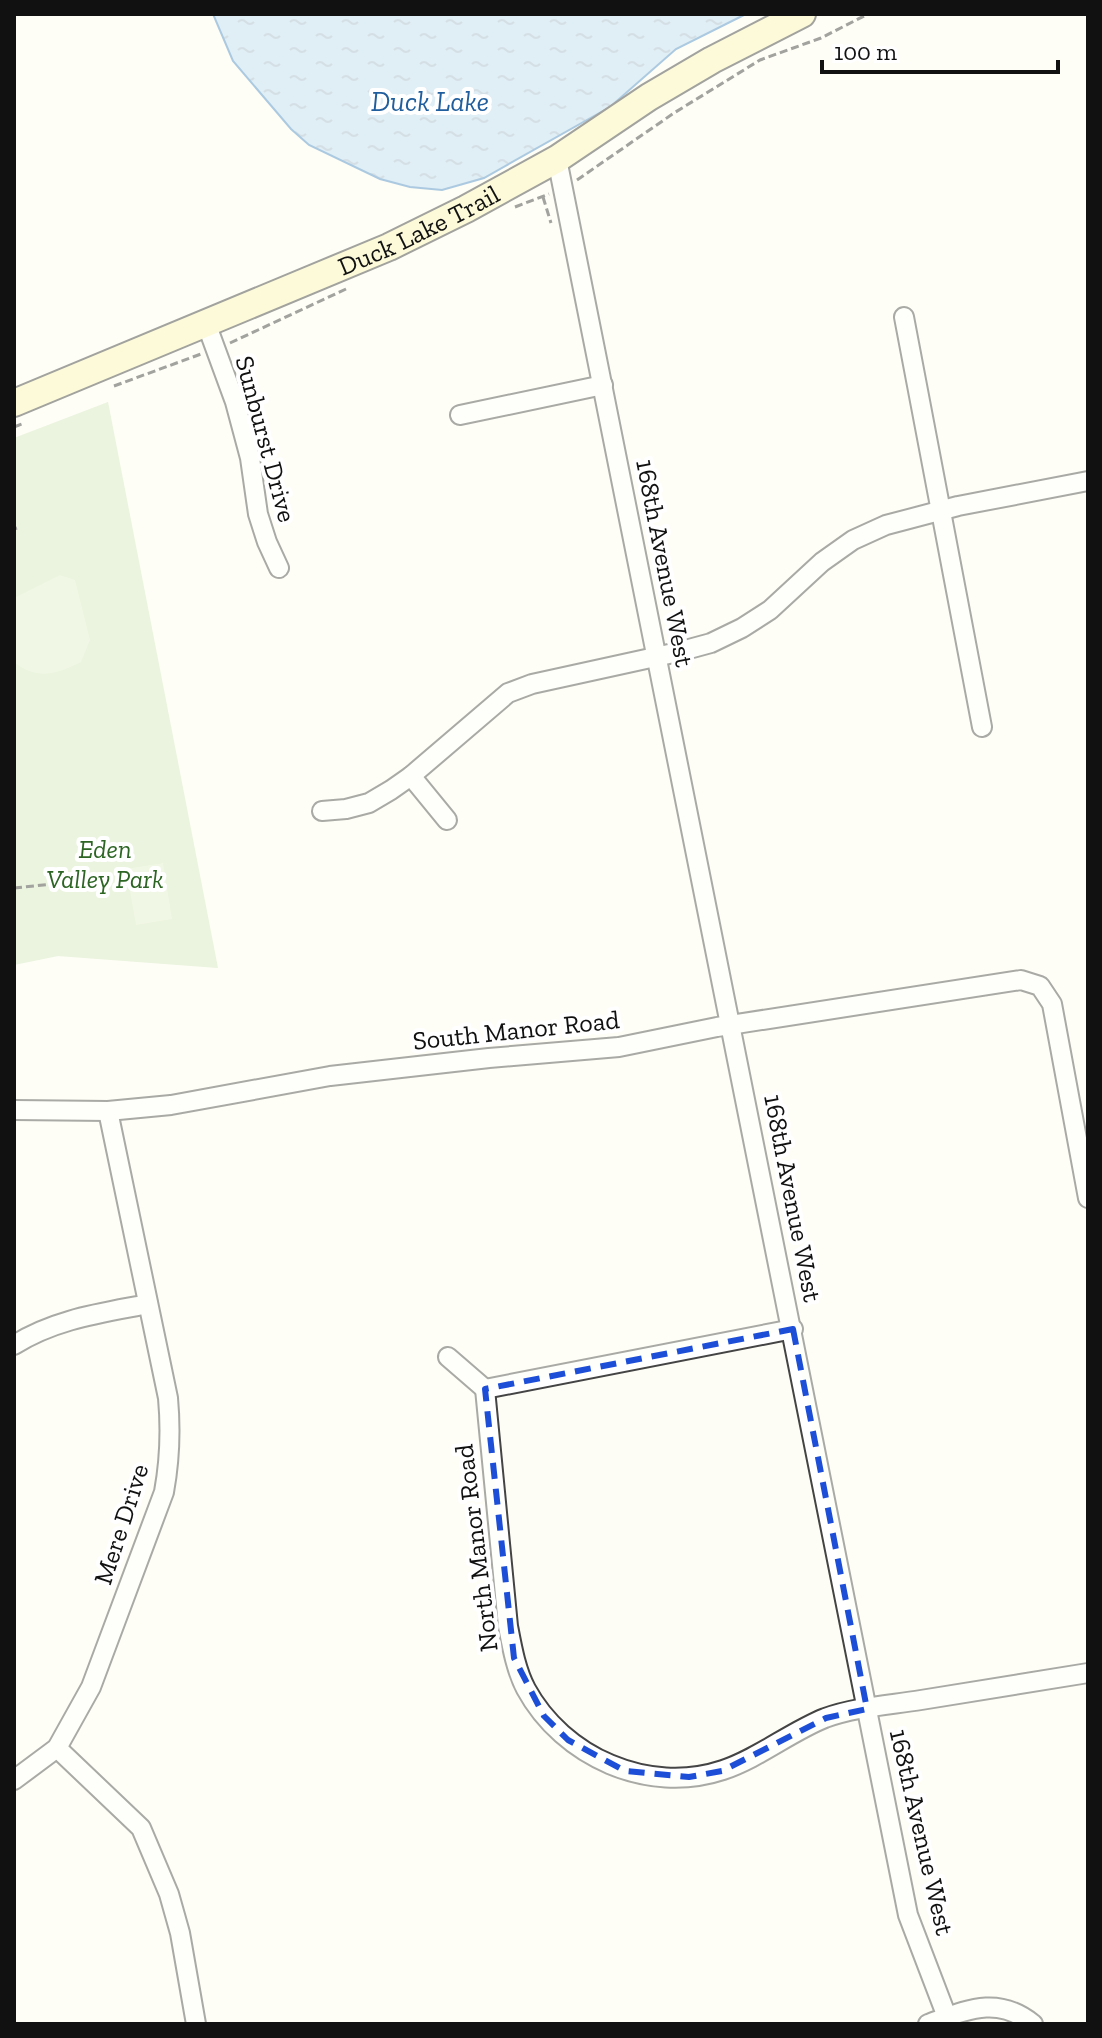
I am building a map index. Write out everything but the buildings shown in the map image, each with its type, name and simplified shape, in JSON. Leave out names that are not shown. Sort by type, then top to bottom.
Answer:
[{"type":"street","name":"Duck Lake Trail","points":[[14,403],[389,247],[557,159],[649,97],[712,60],[802,14]]},
{"type":"street","name":"168th Avenue West","points":[[557,159],[908,1915],[947,2017]]},
{"type":"street","points":[[904,317],[982,727]]},
{"type":"street","name":"Sunburst Drive","points":[[206,323],[235,402],[250,458],[258,514],[279,568]]},
{"type":"street","points":[[460,415],[603,385]]},
{"type":"street","points":[[322,811],[369,803],[411,776],[508,693],[532,684],[711,643],[742,628],[770,610],[822,562],[853,540],[886,525],[941,510],[1088,481]]},
{"type":"street","points":[[411,776],[447,820]]},
{"type":"street","name":"South Manor Road","points":[[14,1110],[108,1111],[171,1105],[330,1076],[619,1047],[732,1025],[1021,980],[1040,986],[1052,1004],[1088,1198]]},
{"type":"street","name":"Mere Drive","points":[[14,1780],[57,1748],[91,1687],[164,1492],[171,1431],[168,1398],[108,1111]]},
{"type":"street","points":[[14,1345],[44,1328],[148,1304]]},
{"type":"street","points":[[448,1357],[485,1389],[793,1329]]},
{"type":"street","name":"North Manor Road","points":[[485,1389],[506,1611],[514,1658],[526,1688],[544,1716],[568,1740],[594,1758],[625,1771],[658,1777],[689,1777],[722,1771],[826,1718],[1088,1673]]},
{"type":"street","points":[[57,1748],[141,1828],[169,1894],[180,1933],[196,2024]]},
{"type":"street","points":[[928,2024],[984,2007],[1004,2008],[1022,2015],[1033,2024]]},
{"type":"path","points":[[14,888],[54,884],[93,874]]},
{"type":"highlighted area","points":[[793,1329],[867,1709],[826,1718],[722,1771],[689,1777],[625,1771],[568,1740],[544,1716],[514,1658],[485,1389]]},
{"type":"green space","name":"Eden Valley Park","points":[[108,402],[218,968],[58,956],[14,965],[14,438]]},
{"type":"green space","points":[[60,575],[75,580],[90,640],[81,662],[47,674],[31,672],[14,662],[14,598]]},
{"type":"green space","points":[[163,863],[172,919],[136,925],[126,869]]},
{"type":"water","name":"Duck Lake","points":[[213,14],[746,14],[676,49],[610,107],[484,178],[442,190],[410,187],[380,179],[309,145],[291,129],[233,61]]}]
